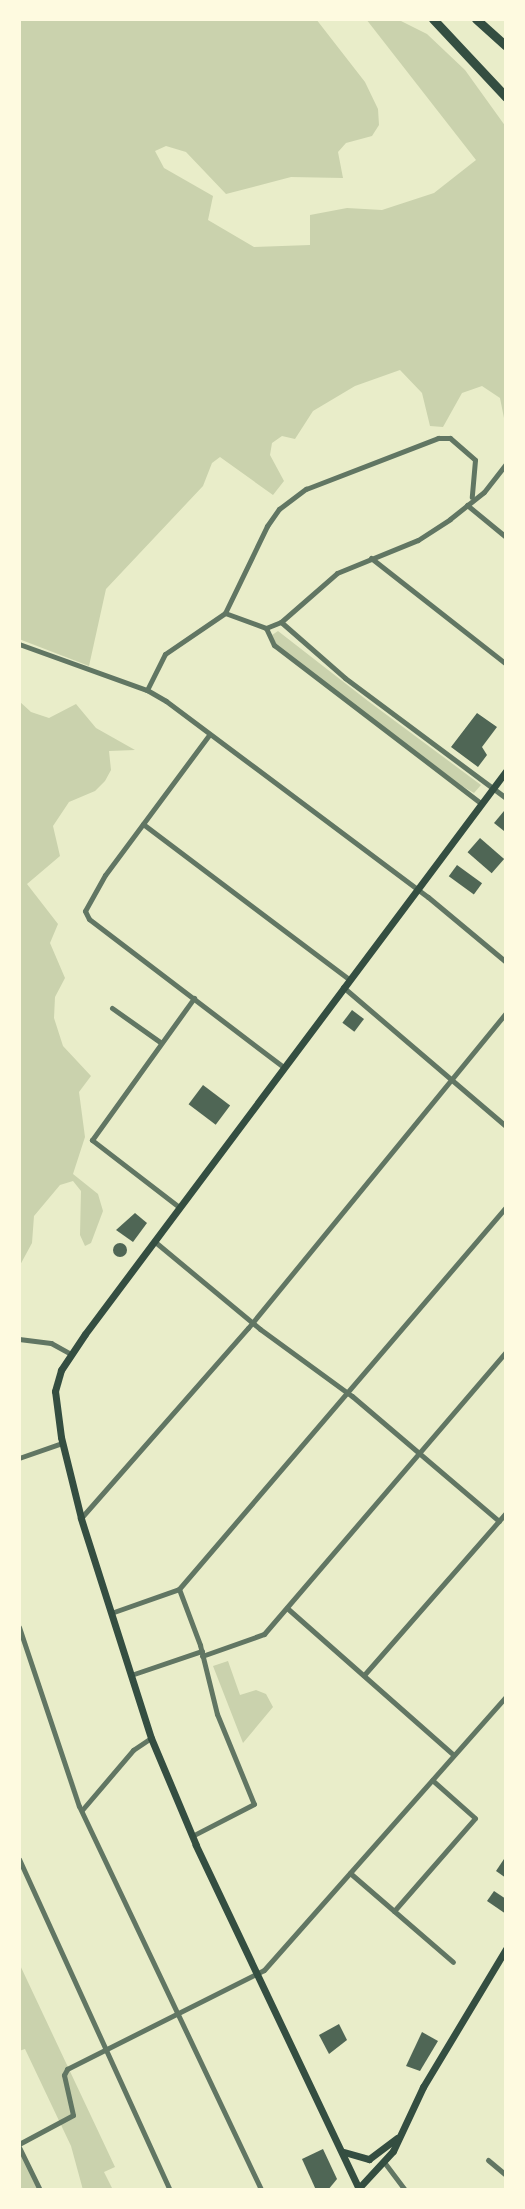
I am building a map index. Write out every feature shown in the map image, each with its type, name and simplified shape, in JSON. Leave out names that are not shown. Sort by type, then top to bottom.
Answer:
[{"type":"highway","points":[[433,19],[506,97]]},
{"type":"highway","points":[[476,19],[506,46]]},
{"type":"main road","points":[[506,771],[71,1354],[55,1391],[62,1443],[81,1518],[151,1738],[192,1836],[343,2151],[358,2189],[384,2162],[403,2133],[423,2087],[506,1948]]},
{"type":"main road","points":[[343,2151],[369,2158],[403,2133]]},
{"type":"street","points":[[147,690],[165,654],[225,613],[267,526],[279,509],[317,483],[438,439],[450,438],[475,460],[472,497],[467,505],[418,540],[337,573],[281,622],[266,628],[225,613]]},
{"type":"street","points":[[472,497],[484,492],[506,464]]},
{"type":"street","points":[[467,505],[506,537]]},
{"type":"street","points":[[370,558],[375,566],[506,664]]},
{"type":"street","points":[[281,622],[345,678],[506,798]]},
{"type":"street","points":[[266,628],[274,645],[481,803]]},
{"type":"street","points":[[19,644],[147,690],[417,889],[506,962]]},
{"type":"street","points":[[209,735],[86,902],[85,911],[89,919],[283,1067]]},
{"type":"street","points":[[143,824],[349,979]]},
{"type":"street","points":[[343,987],[506,1126]]},
{"type":"street","points":[[179,1207],[92,1140],[194,998]]},
{"type":"street","points":[[112,1008],[160,1042]]},
{"type":"street","points":[[81,1518],[252,1323],[450,1078],[506,1013]]},
{"type":"street","points":[[111,1613],[178,1589],[506,1207]]},
{"type":"street","points":[[154,1241],[252,1323],[346,1393],[499,1521]]},
{"type":"street","points":[[19,1339],[56,1345],[71,1354]]},
{"type":"street","points":[[131,1675],[202,1653],[260,1639],[506,1352]]},
{"type":"street","points":[[19,1458],[62,1443]]},
{"type":"street","points":[[364,1675],[506,1513]]},
{"type":"street","points":[[178,1589],[202,1653],[217,1714],[254,1804],[192,1836]]},
{"type":"street","points":[[287,1608],[454,1755]]},
{"type":"street","points":[[19,1627],[82,1810],[261,2190]]},
{"type":"street","points":[[40,2190],[19,2146],[71,2117],[74,2108],[65,2071],[258,1976],[506,1696]]},
{"type":"street","points":[[82,1810],[133,1750],[151,1738]]},
{"type":"street","points":[[394,1911],[475,1818],[432,1780]]},
{"type":"street","points":[[19,1859],[170,2190]]},
{"type":"street","points":[[350,1873],[453,1962]]},
{"type":"street","points":[[488,2160],[506,2175]]},
{"type":"street","points":[[384,2162],[405,2190]]},
{"type":"green space","points":[[19,19],[316,19],[365,82],[378,109],[379,125],[372,136],[346,143],[338,152],[343,178],[291,177],[226,194],[186,152],[166,146],[155,151],[164,168],[213,196],[208,220],[254,247],[310,245],[310,215],[347,208],[382,210],[434,193],[476,160],[366,19],[397,19],[427,34],[465,70],[506,127],[506,428],[500,398],[482,386],[462,393],[443,427],[430,426],[422,393],[400,370],[355,386],[313,411],[295,439],[282,436],[272,443],[270,455],[284,481],[273,495],[220,457],[212,463],[203,486],[106,589],[89,666],[19,639]]},
{"type":"green space","points":[[278,631],[481,785],[474,793],[462,786],[277,646],[272,635]]},
{"type":"green space","points":[[19,701],[31,712],[49,718],[76,704],[96,728],[135,750],[109,751],[111,770],[105,781],[95,791],[69,802],[53,826],[60,856],[27,884],[58,924],[50,943],[65,978],[55,997],[54,1018],[63,1046],[91,1076],[79,1092],[85,1137],[73,1174],[98,1194],[103,1211],[91,1243],[85,1246],[80,1235],[81,1191],[73,1181],[60,1185],[34,1216],[32,1243],[19,1267]]},
{"type":"green space","points":[[228,1661],[240,1695],[256,1690],[266,1694],[273,1707],[243,1743],[213,1666]]},
{"type":"green space","points":[[19,1963],[115,2167],[104,2172],[113,2190],[83,2190],[71,2146],[25,2049],[19,2051]]},
{"type":"green space","points":[[19,2147],[40,2190],[19,2190]]},
{"type":"building","points":[[477,713],[497,727],[482,747],[487,755],[478,767],[451,747]]},
{"type":"building","points":[[506,812],[504,831],[494,823]]},
{"type":"building","points":[[480,838],[504,859],[492,873],[468,852]]},
{"type":"building","points":[[457,865],[482,883],[474,895],[449,876]]},
{"type":"building","points":[[352,1010],[364,1019],[354,1032],[342,1023]]},
{"type":"building","points":[[203,1085],[230,1105],[216,1125],[189,1104]]},
{"type":"building","points":[[135,1213],[147,1223],[133,1242],[116,1230]]},
{"type":"building","points":[[117,1243],[123,1243],[127,1250],[123,1257],[117,1257],[113,1253],[113,1247]]},
{"type":"building","points":[[506,1856],[506,1878],[496,1871]]},
{"type":"building","points":[[494,1891],[506,1899],[506,1914],[487,1901]]},
{"type":"building","points":[[339,2024],[347,2040],[329,2054],[319,2035]]},
{"type":"building","points":[[422,2032],[438,2041],[420,2071],[406,2066]]},
{"type":"building","points":[[323,2149],[337,2179],[328,2190],[316,2190],[302,2159]]}]
